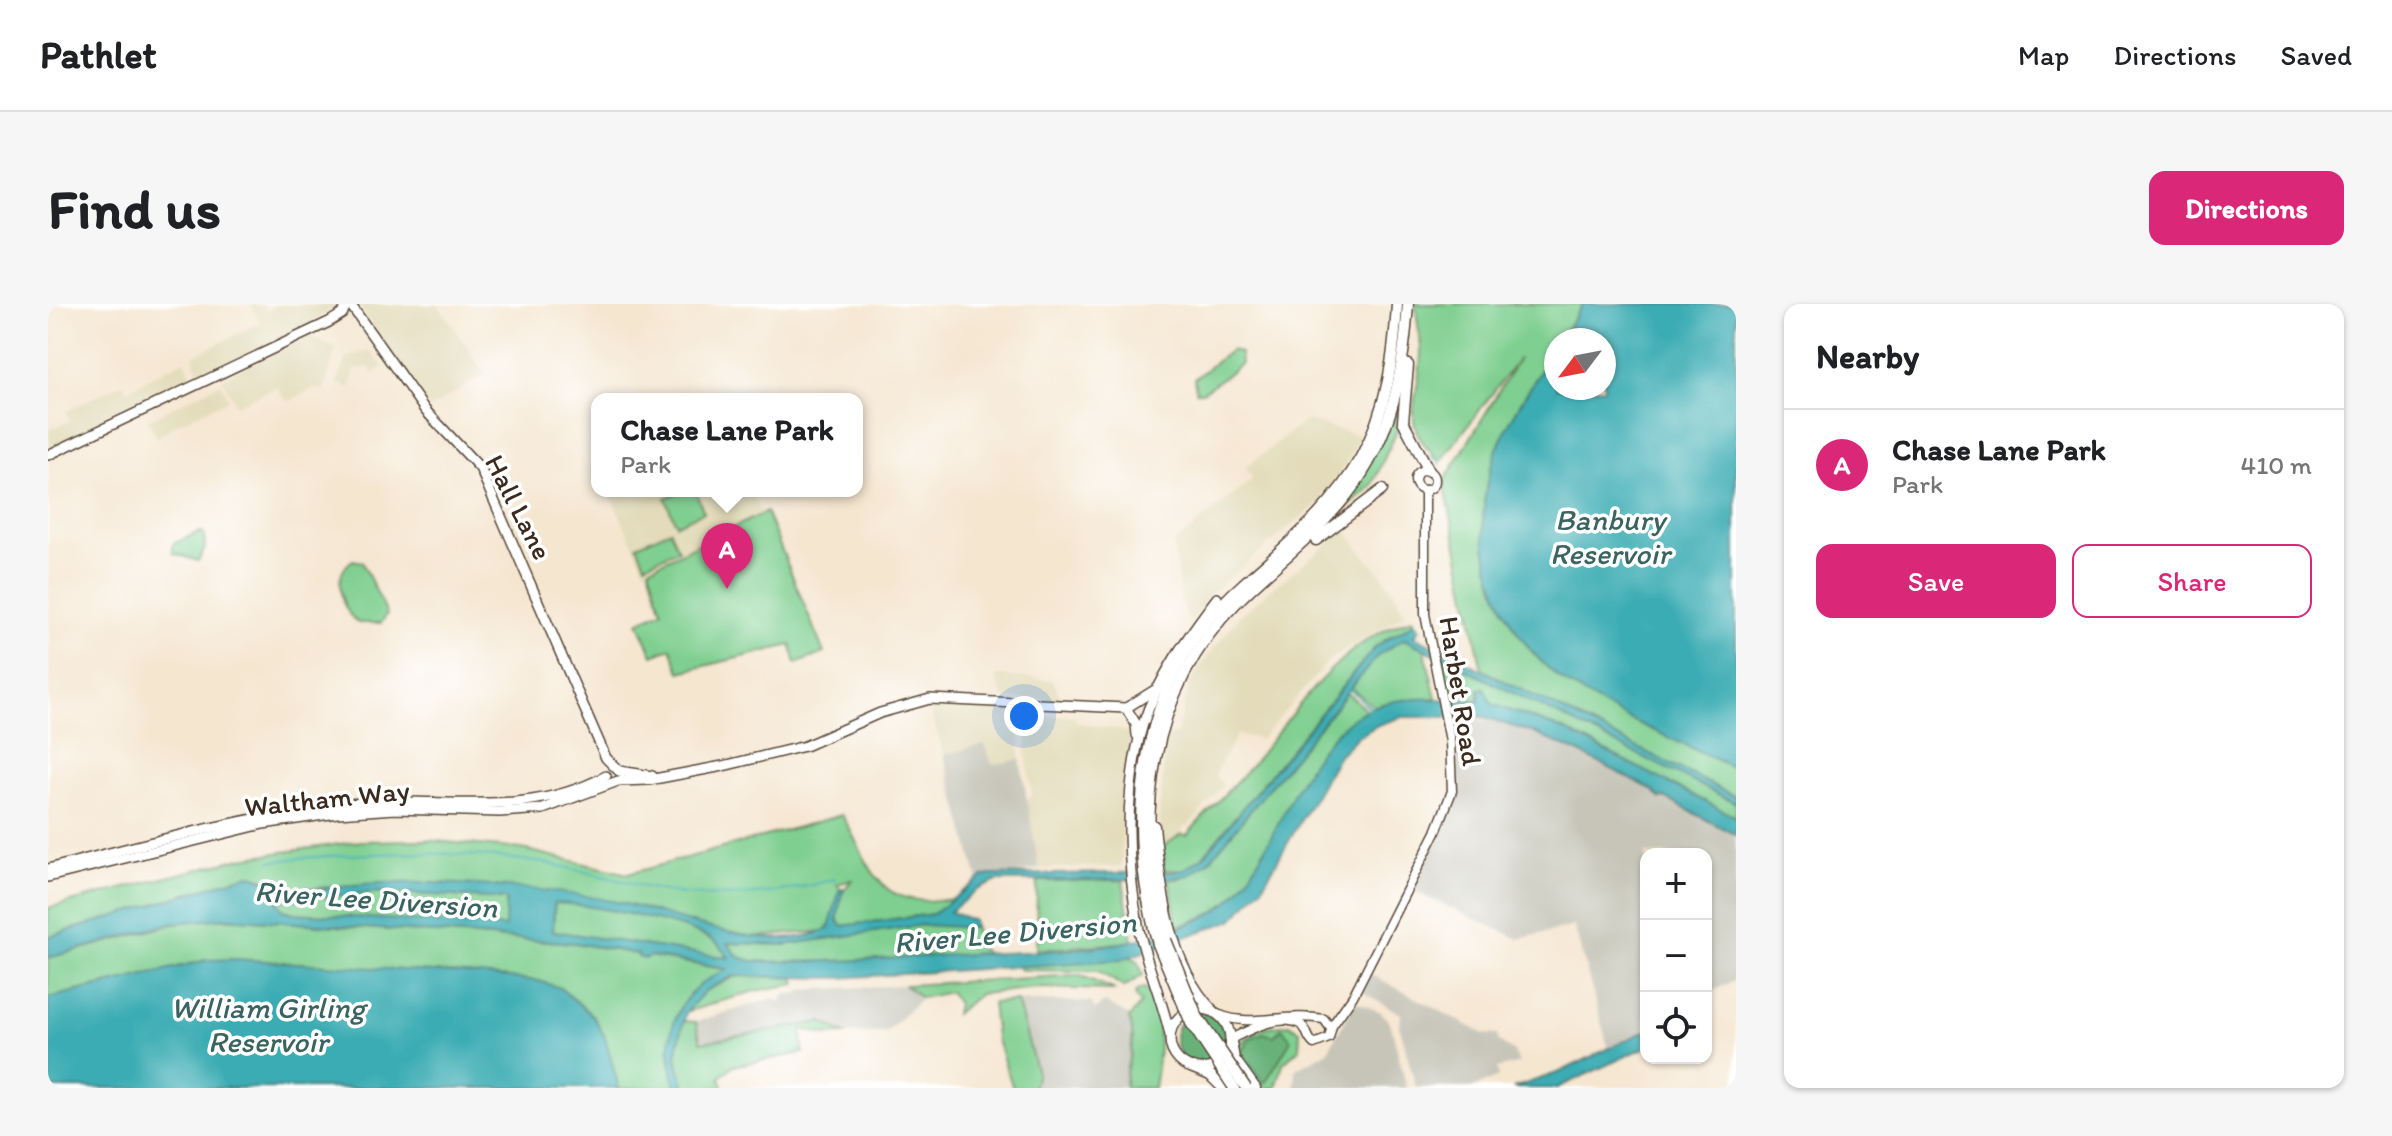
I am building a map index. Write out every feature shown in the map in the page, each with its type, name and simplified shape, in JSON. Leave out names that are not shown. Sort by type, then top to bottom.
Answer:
[{"type":"highway","points":[[1234,1088],[1191,1023],[1165,966],[1147,898],[1140,803],[1148,745],[1157,713],[1177,666],[1214,613],[1321,513],[1361,458],[1379,416],[1391,367],[1397,304]]},
{"type":"highway","points":[[1408,308],[1410,353],[1402,415],[1406,430],[1429,471]]},
{"type":"highway","points":[[1246,1088],[1210,1037],[1179,976],[1158,909],[1143,832],[1158,745],[1186,671],[1231,608],[1338,508],[1373,454],[1398,387],[1408,308]]},
{"type":"highway","points":[[1290,556],[1382,490]]},
{"type":"highway","points":[[1217,598],[1321,513]]},
{"type":"highway","points":[[1143,832],[1183,964],[1198,995],[1216,1013]]},
{"type":"highway","points":[[1231,1040],[1234,1059],[1255,1088]]},
{"type":"highway","points":[[1193,1068],[1210,1075],[1223,1088]]},
{"type":"main road","points":[[48,455],[329,322],[342,314],[349,304]]},
{"type":"main road","name":"Hall Lane","points":[[349,304],[425,410],[480,468],[613,776]]},
{"type":"main road","points":[[1136,750],[1161,684],[1195,627],[1217,598]]},
{"type":"main road","points":[[1128,706],[1161,684]]},
{"type":"main road","points":[[613,776],[635,781],[723,766],[805,746],[880,713],[930,699],[1144,707],[1149,713]]},
{"type":"main road","points":[[1128,706],[1136,724],[1134,778],[1143,832],[1133,890],[1147,959],[1162,999],[1173,1052],[1193,1068],[1207,1069],[1221,1061],[1231,1040],[1216,1013],[1174,1011],[1162,999]]},
{"type":"main road","points":[[1134,778],[1149,713]]},
{"type":"main road","name":"Waltham Way","points":[[48,877],[87,863],[228,827],[319,812],[408,805],[471,807],[537,802],[613,776]]},
{"type":"main road","name":"Waltham Way","points":[[48,869],[87,863]]},
{"type":"main road","points":[[1170,1035],[1175,1021],[1188,1011]]},
{"type":"street","points":[[1422,470],[1429,471],[1434,481],[1425,490],[1416,485],[1415,476],[1422,470]]},
{"type":"street","name":"Harbet Road","points":[[1331,1030],[1410,886],[1449,800],[1453,770],[1448,726],[1431,655],[1423,572],[1425,490]]},
{"type":"street","points":[[1216,1013],[1239,1022],[1289,1015],[1322,1019],[1331,1030],[1329,1038],[1319,1044],[1311,1042],[1297,1023],[1279,1022],[1231,1040]]},
{"type":"street","points":[[1305,1031],[1308,1023],[1340,1016]]},
{"type":"shaded area","points":[[263,304],[267,311],[278,304],[338,304],[307,326],[201,378],[193,356],[260,323],[251,306]]},
{"type":"shaded area","points":[[358,304],[438,304],[485,374],[429,409]]},
{"type":"shaded area","points":[[311,335],[336,349],[324,390],[315,388],[289,401],[282,397],[277,387],[236,405],[222,378]]},
{"type":"shaded area","points":[[370,351],[383,367],[374,374],[369,367],[355,370],[350,388],[337,383],[347,357]]},
{"type":"shaded area","points":[[184,360],[194,381],[51,449],[48,430],[70,421],[66,411],[123,383],[127,390]]},
{"type":"shaded area","points":[[221,383],[229,399],[174,425],[157,438],[148,420]]},
{"type":"shaded area","points":[[1306,420],[1360,436],[1345,466],[1319,502],[1211,593],[1190,623],[1181,602],[1173,544],[1253,479],[1245,468]]},
{"type":"shaded area","points":[[612,497],[754,497],[761,514],[645,570]]},
{"type":"shaded area","points":[[1345,530],[1391,587],[1405,614],[1330,659],[1261,739],[1237,734],[1215,775],[1223,785],[1188,826],[1184,826],[1181,834],[1163,847],[1159,812],[1167,736],[1177,734],[1190,684],[1200,666],[1241,614]]},
{"type":"shaded area","points":[[995,675],[1053,680],[1062,701],[1003,698]]},
{"type":"shaded area","points":[[974,703],[1016,712],[1020,717],[1020,759],[991,765],[984,744],[944,755],[929,706]]},
{"type":"shaded area","points":[[1454,715],[1530,728],[1736,829],[1736,979],[1712,992],[1712,848],[1640,848],[1640,1031],[1608,1047],[1574,926],[1519,939],[1411,890],[1452,799],[1457,769]]},
{"type":"shaded area","points":[[1036,716],[1074,716],[1078,723],[1127,731],[1131,736],[1122,819],[1122,866],[1039,869],[1026,802],[1032,794],[1026,754],[1030,719]]},
{"type":"shaded area","points":[[985,744],[992,765],[1020,759],[1039,869],[978,880],[944,755]]},
{"type":"shaded area","points":[[1368,973],[1484,1034],[1497,1035],[1499,1042],[1514,1052],[1519,1063],[1497,1069],[1498,1077],[1473,1088],[1416,1088],[1400,1027],[1401,1014],[1360,990]]},
{"type":"shaded area","points":[[905,985],[921,998],[887,1032],[845,1034],[822,1022],[701,1042],[696,1022],[773,998],[780,1002],[786,994],[800,994],[801,990]]},
{"type":"shaded area","points":[[1017,1001],[1091,1002],[1095,1010],[1104,1002],[1131,1017],[1135,1036],[1126,1069],[1125,1088],[1033,1088],[1037,1073]]},
{"type":"shaded area","points":[[1356,1002],[1381,1012],[1390,1022],[1407,1088],[1295,1088],[1296,1069],[1327,1052]]},
{"type":"green space","points":[[1416,304],[1583,304],[1568,328],[1544,328],[1544,366],[1516,411],[1496,452],[1487,483],[1484,516],[1486,548],[1493,580],[1505,610],[1522,638],[1543,663],[1568,684],[1608,708],[1736,769],[1736,797],[1482,670],[1444,482],[1519,358],[1441,461],[1418,435],[1414,422],[1421,348]]},
{"type":"green space","points":[[1231,350],[1240,353],[1241,364],[1203,392],[1196,391],[1194,379]]},
{"type":"green space","points":[[1397,411],[1397,430],[1372,486],[1342,512]]},
{"type":"green space","points":[[698,497],[704,512],[676,524],[665,498]]},
{"type":"green space","points":[[766,512],[824,653],[796,664],[791,645],[680,672],[671,648],[653,655],[638,622],[662,611],[649,568]]},
{"type":"green space","points":[[670,530],[678,550],[645,564],[637,545]]},
{"type":"green space","points":[[199,532],[204,533],[205,548],[198,561],[173,553],[173,544]]},
{"type":"green space","points":[[353,560],[362,562],[387,614],[381,623],[358,623],[343,601],[340,582],[346,566]]},
{"type":"green space","points":[[1413,619],[1415,623],[1384,640],[1367,657],[1202,857],[1185,869],[1164,870],[1163,847],[1181,834],[1187,835],[1250,767],[1325,676],[1365,642],[1388,628]]},
{"type":"green space","points":[[1410,639],[1424,647],[1436,698],[1375,707],[1351,688],[1384,649],[1392,643]]},
{"type":"green space","points":[[1437,654],[1736,803],[1736,817],[1564,730],[1492,704],[1484,689],[1479,700],[1447,698]]},
{"type":"green space","points":[[1347,693],[1367,710],[1321,750],[1247,880],[1212,913],[1177,927],[1169,879],[1178,879],[1209,861]]},
{"type":"green space","points":[[842,815],[871,870],[893,893],[908,899],[928,901],[954,899],[933,914],[840,926],[837,914],[839,902],[852,880],[837,884],[840,888],[834,918],[824,931],[752,937],[718,931],[622,903],[573,895],[380,883],[285,890],[263,878],[239,878],[48,937],[48,908],[241,858],[361,841],[424,840],[522,849],[628,874]]},
{"type":"green space","points":[[1123,880],[1132,942],[1036,950],[1037,881]]},
{"type":"green space","points":[[379,892],[507,899],[505,927],[295,913],[283,910],[277,900]]},
{"type":"green space","points":[[555,903],[615,910],[676,925],[713,940],[729,959],[553,931]]},
{"type":"green space","points":[[194,919],[239,919],[575,943],[727,970],[690,993],[669,1056],[676,1088],[619,1088],[602,1036],[585,1009],[573,998],[539,981],[207,960],[48,998],[48,958]]},
{"type":"green space","points":[[948,924],[975,928],[977,945],[986,953],[857,962],[755,962],[736,955],[727,943],[785,945],[892,927]]},
{"type":"green space","points":[[1131,957],[1138,961],[1143,975],[1124,987],[1098,971],[1020,970],[1018,967]]},
{"type":"green space","points":[[739,975],[795,978],[796,984],[755,991],[686,1012],[705,991]]},
{"type":"green space","points":[[1079,975],[1115,990],[1037,988],[980,994],[955,1014],[957,1003],[950,992],[921,998],[905,985]]},
{"type":"green space","points":[[1145,988],[1152,999],[1158,1023],[1159,1050],[1154,1088],[1125,1088],[1132,1046],[1129,1018],[1141,1003],[1135,996],[1137,990]]},
{"type":"green space","points":[[1017,1001],[1037,1073],[1033,1088],[1013,1088],[996,1037],[992,1003]]},
{"type":"green space","points":[[1200,1013],[1218,1020],[1225,1038],[1218,1056],[1200,1063],[1182,1056],[1175,1038],[1182,1020]]},
{"type":"green space","points":[[683,1021],[696,1022],[701,1042],[822,1022],[845,1034],[826,1035],[802,1029],[803,1053],[732,1066],[720,1078],[724,1088],[685,1088],[676,1055]]},
{"type":"green space","points":[[1289,1024],[1300,1031],[1299,1049],[1283,1063],[1276,1088],[1264,1088],[1241,1061],[1239,1043],[1262,1028]]},
{"type":"green space","points":[[1282,1028],[1291,1040],[1265,1083],[1242,1054],[1249,1039],[1263,1033],[1274,1036]]},
{"type":"water","name":"Banbury Reservoir","points":[[1583,304],[1736,304],[1736,769],[1629,719],[1568,684],[1543,663],[1521,638],[1493,580],[1485,548],[1483,516],[1487,483],[1502,438],[1544,366],[1544,400],[1616,400],[1616,328],[1568,328]]},
{"type":"water","points":[[1415,623],[1420,629],[1414,636],[1736,797],[1736,803],[1404,639],[1378,655],[1209,861],[1189,875],[1169,879],[997,881],[977,890],[950,912],[973,920],[975,928],[922,925],[785,945],[727,943],[739,957],[752,961],[853,960],[1084,948],[1116,944],[1179,928],[1218,910],[1240,888],[1310,766],[1341,728],[1360,713],[1394,701],[1479,701],[1479,689],[1484,688],[1492,704],[1564,730],[1736,817],[1736,835],[1663,797],[1661,799],[1653,790],[1578,752],[1534,733],[1483,717],[1402,717],[1378,725],[1356,738],[1339,755],[1262,887],[1233,920],[1121,960],[838,978],[733,976],[705,991],[686,1012],[676,1055],[685,1088],[676,1088],[672,1074],[670,1046],[675,1019],[689,995],[727,969],[650,956],[645,959],[638,957],[638,954],[575,943],[227,918],[173,923],[48,958],[48,937],[248,875],[282,889],[298,891],[409,883],[549,891],[616,902],[737,934],[786,938],[809,936],[829,928],[840,888],[843,889],[837,920],[842,926],[933,914],[982,877],[990,875],[1171,872],[1185,869],[1203,857],[1376,646]],"holes":[[[379,892],[506,899],[505,927],[295,913],[283,910],[277,901]],[[554,903],[614,911],[687,929],[717,943],[729,958],[553,931]]]},
{"type":"water","name":"William Girling Reservoir","points":[[236,959],[480,975],[539,981],[560,988],[593,1016],[605,1037],[619,1088],[48,1088],[48,998],[207,960]]},
{"type":"water","points":[[1640,1033],[1640,1050],[1557,1088],[1513,1088],[1560,1072]]},
{"type":"waterway","points":[[1427,456],[1439,460],[1440,465]]},
{"type":"waterway","points":[[1348,688],[1373,710]]},
{"type":"waterway","name":"River Lee Diversion","points":[[271,861],[401,853],[498,857],[561,866],[649,888],[719,896],[790,890],[835,879]]},
{"type":"place","name":"Chase Lane Park","points":[[727,589]]}]
